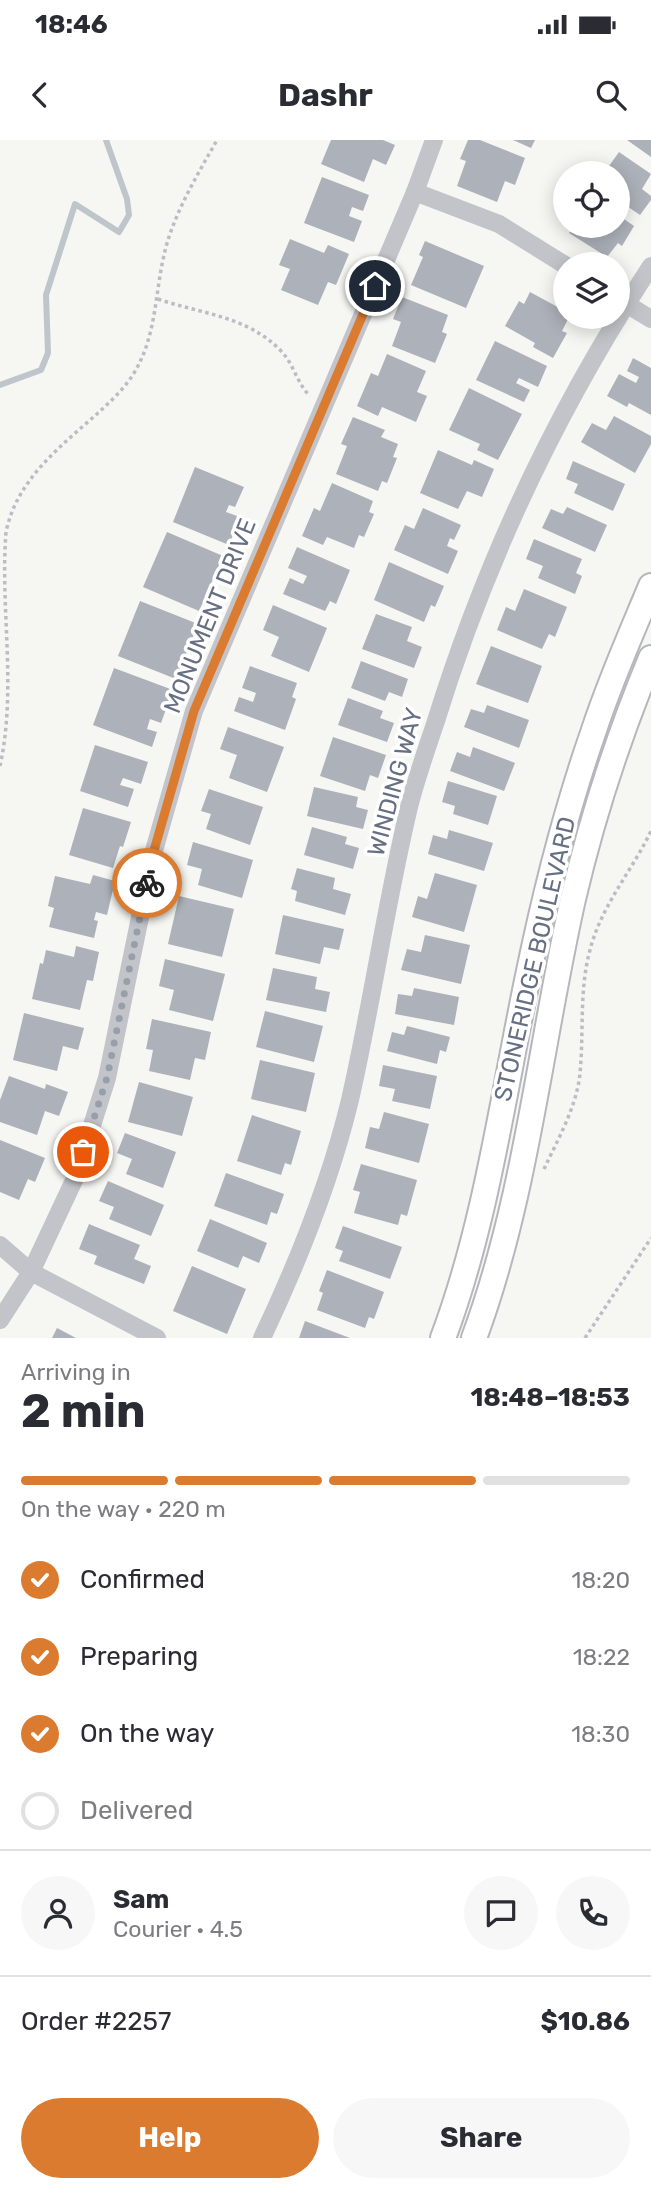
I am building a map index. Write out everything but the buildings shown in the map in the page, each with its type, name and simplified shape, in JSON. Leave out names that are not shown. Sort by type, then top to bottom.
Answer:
[{"type":"street","name":"MONUMENT DRIVE","points":[[0,1320],[31,1272],[76,1176],[107,1078],[153,854],[194,711],[415,192],[434,140]]},
{"type":"street","points":[[415,192],[499,224],[553,258]]},
{"type":"street","name":"WINDING WAY","points":[[630,292],[651,267]]},
{"type":"street","points":[[630,306],[651,319]]},
{"type":"street","name":"WINDING WAY","points":[[262,1338],[316,1216],[349,1102],[410,805],[451,673],[498,552],[540,458],[607,329]]},
{"type":"street","name":"STONERIDGE BOULEVARD","points":[[443,1338],[478,1219],[528,974],[567,813],[594,728],[651,586]]},
{"type":"street","name":"STONERIDGE BOULEVARD","points":[[474,1338],[508,1224],[573,899],[594,820],[651,658]]},
{"type":"street","points":[[0,1245],[31,1272],[157,1338]]},
{"type":"path","points":[[0,766],[4,745],[7,687],[1,601],[2,568],[6,532],[15,505],[28,480],[107,405],[133,375],[150,336],[167,242],[178,212],[217,140]]},
{"type":"path","points":[[158,299],[188,310],[225,317],[264,335],[289,359],[307,395],[326,403]]},
{"type":"path","points":[[541,1176],[570,1109],[580,1076],[583,996],[593,938],[607,906],[651,831]]},
{"type":"path","points":[[586,1338],[651,1238]]},
{"type":"waterway","points":[[0,385],[41,370],[48,353],[46,295],[75,204],[119,232],[129,215],[127,199],[106,140]]},
{"type":"way so far","points":[[83,1152],[107,1078],[147,883]]},
{"type":"route","points":[[147,883],[194,711],[375,286]]}]
